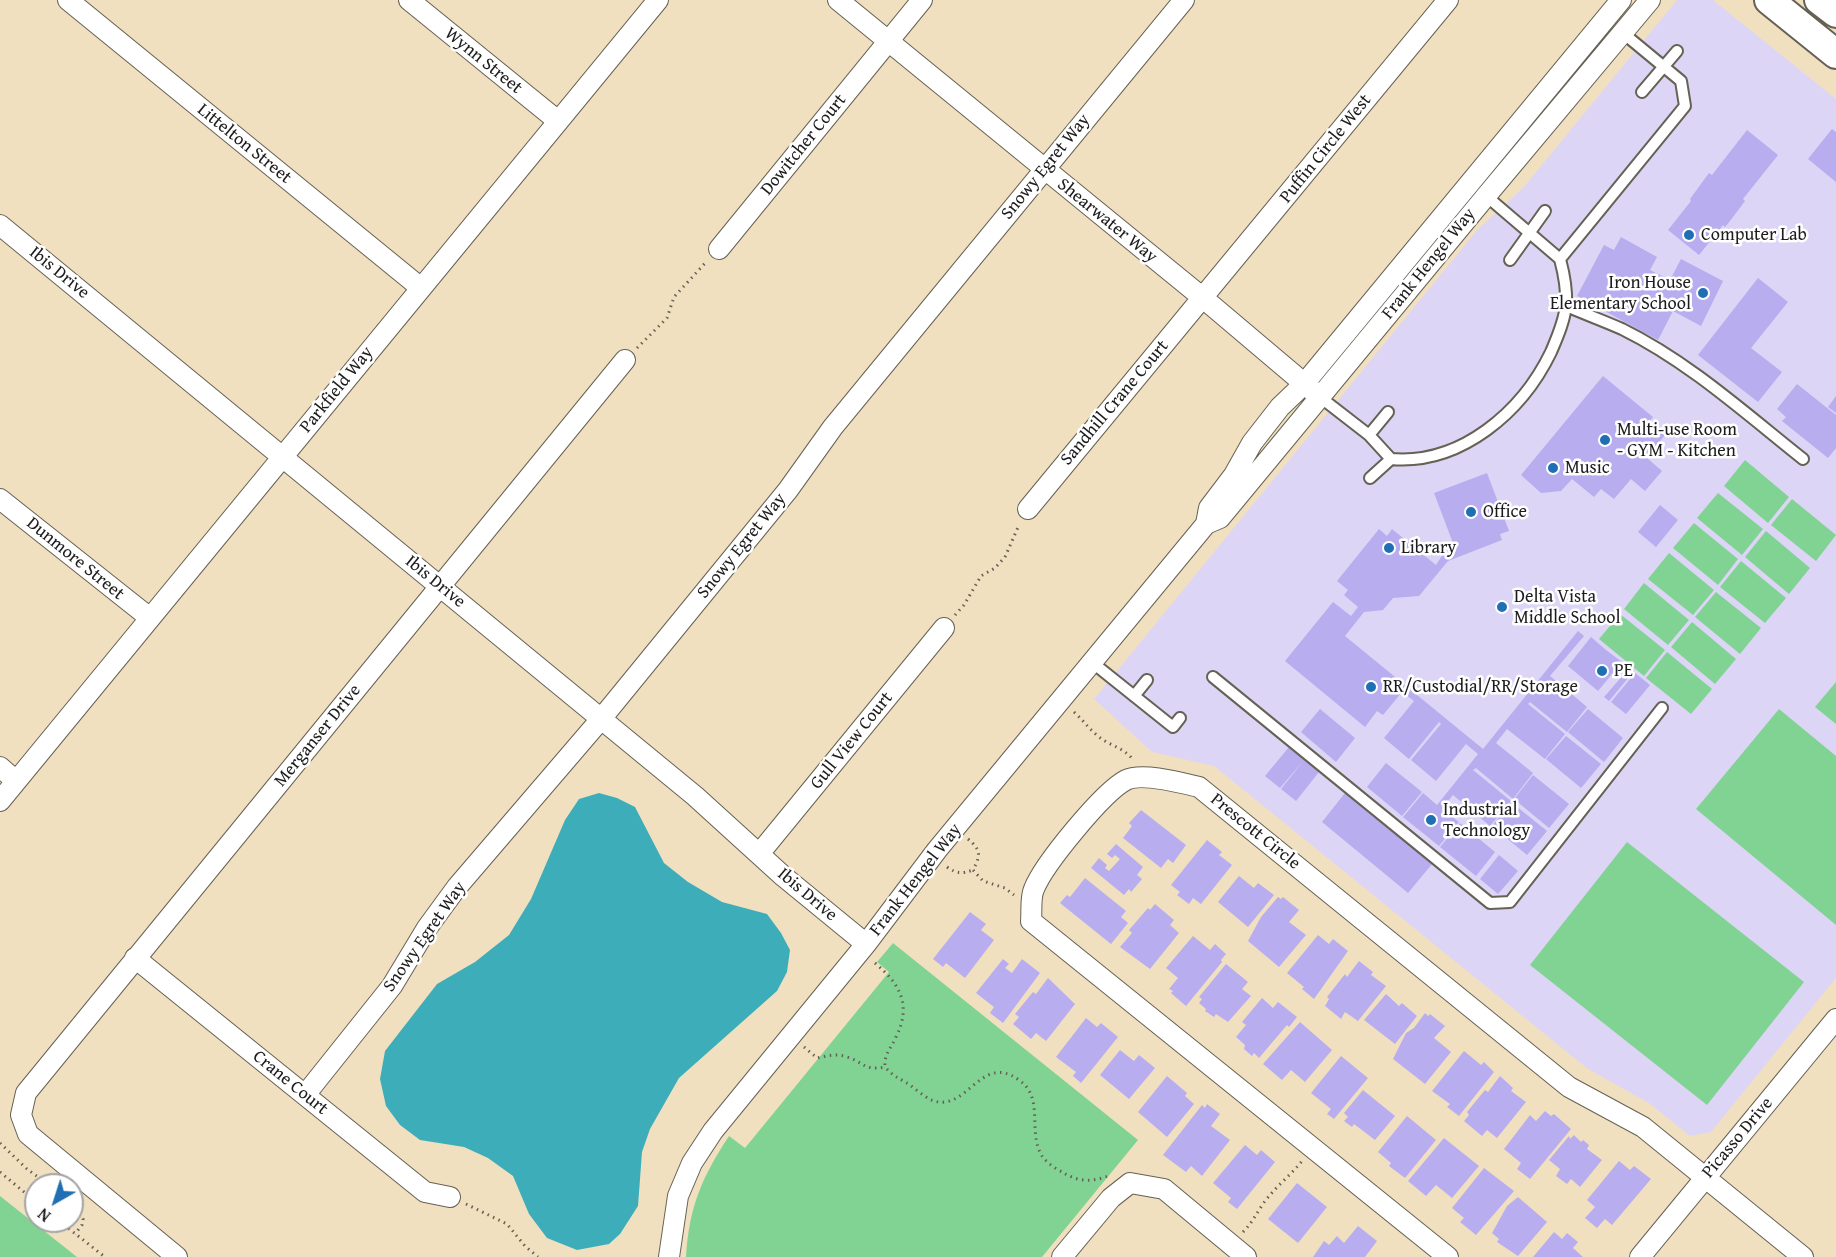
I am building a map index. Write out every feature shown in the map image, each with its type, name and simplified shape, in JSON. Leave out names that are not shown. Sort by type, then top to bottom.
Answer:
[{"type":"street","name":"Littelton Street","points":[[68,0],[421,288]]},
{"type":"street","name":"Wynn Street","points":[[409,0],[558,121]]},
{"type":"street","name":"Parkfield Way","points":[[0,801],[657,0]]},
{"type":"street","name":"Shearwater Way","points":[[838,0],[1203,298],[1320,397]]},
{"type":"street","name":"Dowitcher Court","points":[[719,249],[922,0]]},
{"type":"street","name":"Snowy Egret Way","points":[[305,1095],[392,986],[427,928],[458,887],[601,718],[788,490],[833,427],[1184,0]]},
{"type":"street","name":"Puffin Circle West","points":[[1203,298],[1448,0]]},
{"type":"street","name":"Frank Hengel Way","points":[[1206,524],[1209,508],[1280,407],[1304,384],[1621,0]]},
{"type":"street","name":"Frank Hengel Way","points":[[669,1257],[678,1196],[692,1163],[713,1131],[866,944],[932,856],[1206,524],[1220,518],[1650,0]]},
{"type":"street","points":[[1769,0],[1836,54]]},
{"type":"street","points":[[1819,0],[1836,14]]},
{"type":"street","name":"Ibis Drive","points":[[0,225],[695,796],[783,876],[866,944]]},
{"type":"street","name":"Sandhill Crane Court","points":[[1028,509],[1203,298]]},
{"type":"street","name":"Merganser Drive","points":[[177,1257],[28,1134],[21,1115],[26,1092],[625,360]]},
{"type":"street","name":"Dunmore Street","points":[[0,499],[150,618]]},
{"type":"street","name":"Gull View Court","points":[[759,854],[945,628]]},
{"type":"street","points":[[0,767],[16,781]]},
{"type":"street","name":"Prescott Circle","points":[[1032,900],[1033,891],[1044,870],[1100,800],[1128,779],[1163,778],[1199,787],[1569,1087],[1643,1127],[1803,1257]]},
{"type":"street","points":[[1032,900],[1031,921],[1448,1257]]},
{"type":"street","name":"Crane Court","points":[[135,958],[425,1192],[450,1197]]},
{"type":"street","name":"Picasso Drive","points":[[1640,1257],[1836,1019]]},
{"type":"street","points":[[1062,1257],[1111,1198],[1130,1183],[1164,1190],[1232,1245]]},
{"type":"lane","points":[[1560,259],[1685,106],[1681,81],[1623,33]]},
{"type":"lane","points":[[1642,93],[1677,51]]},
{"type":"lane","points":[[1320,397],[1369,435],[1391,459],[1408,460],[1452,450],[1472,439],[1516,406],[1542,370],[1557,338],[1566,306],[1566,278],[1560,259],[1470,183]]},
{"type":"lane","points":[[1510,260],[1545,211]]},
{"type":"lane","points":[[1566,306],[1622,329],[1660,351],[1709,383],[1803,459]]},
{"type":"lane","points":[[1369,435],[1388,412]]},
{"type":"lane","points":[[1370,478],[1391,459]]},
{"type":"lane","points":[[1093,663],[1173,727],[1180,718]]},
{"type":"lane","points":[[1213,677],[1490,903],[1510,902],[1662,708]]},
{"type":"lane","points":[[1134,696],[1147,680]]},
{"type":"path","points":[[625,360],[667,318],[674,297],[719,249]]},
{"type":"path","points":[[945,628],[964,605],[981,576],[995,568],[1005,557],[1028,509]]},
{"type":"path","points":[[1061,702],[1098,736],[1125,751],[1135,764],[1140,779]]},
{"type":"path","points":[[955,829],[977,846],[979,855],[973,870]]},
{"type":"path","points":[[932,856],[954,873],[973,870]]},
{"type":"path","points":[[973,870],[984,881],[1005,888],[1012,895],[1032,900]]},
{"type":"path","points":[[866,944],[874,962],[888,974],[903,996],[904,1017],[896,1038],[884,1055],[885,1067],[895,1078],[906,1082],[930,1100],[950,1102],[961,1097],[982,1076],[995,1072],[1008,1074],[1020,1080],[1030,1090],[1034,1101],[1036,1142],[1042,1157],[1052,1166],[1067,1175],[1083,1180],[1097,1180],[1120,1171],[1130,1183]]},
{"type":"path","points":[[791,1036],[817,1058],[838,1054],[862,1066],[874,1069],[885,1067]]},
{"type":"path","points":[[0,1143],[32,1173]]},
{"type":"path","points":[[1232,1245],[1255,1219],[1261,1205],[1312,1148]]},
{"type":"path","points":[[0,1173],[24,1192]]},
{"type":"path","points":[[450,1197],[507,1224],[525,1246],[538,1257]]},
{"type":"path","points":[[75,1234],[105,1257]]},
{"type":"shaded area","name":"Delta Vista Middle School","points":[[1677,0],[1713,0],[1836,99],[1836,978],[1711,1132],[1690,1136],[1649,1103],[1588,1069],[1214,766],[1152,752],[1094,699],[1478,229],[1523,188]]},
{"type":"green space","points":[[1745,460],[1789,497],[1768,523],[1724,486]]},
{"type":"green space","points":[[1718,493],[1763,529],[1742,555],[1697,518]]},
{"type":"green space","points":[[1792,499],[1836,535],[1816,561],[1771,525]]},
{"type":"green space","points":[[1694,523],[1738,559],[1718,585],[1673,548]]},
{"type":"green space","points":[[1766,531],[1810,568],[1789,594],[1745,557]]},
{"type":"green space","points":[[1669,553],[1714,590],[1693,615],[1648,579]]},
{"type":"green space","points":[[1741,561],[1786,598],[1765,623],[1720,587]]},
{"type":"green space","points":[[1644,583],[1689,620],[1668,645],[1624,609]]},
{"type":"green space","points":[[1716,592],[1761,628],[1740,654],[1695,617]]},
{"type":"green space","points":[[1620,614],[1665,650],[1644,676],[1599,639]]},
{"type":"green space","points":[[1692,622],[1736,659],[1715,684],[1671,647]]},
{"type":"green space","points":[[1667,652],[1712,689],[1691,714],[1646,678]]},
{"type":"green space","points":[[1836,682],[1836,724],[1815,707]]},
{"type":"green space","points":[[1779,709],[1836,756],[1836,925],[1696,809]]},
{"type":"green space","points":[[1627,842],[1804,982],[1707,1105],[1530,965]]},
{"type":"green space","points":[[893,943],[1138,1140],[1042,1257],[686,1257],[690,1223],[698,1193],[711,1165],[729,1136],[745,1148],[889,972],[877,962]]},
{"type":"green space","points":[[0,1196],[24,1215],[24,1233],[47,1233],[77,1257],[0,1257]]},
{"type":"water","points":[[599,793],[617,798],[635,807],[664,863],[688,882],[722,902],[767,914],[790,950],[787,972],[777,991],[679,1078],[650,1129],[642,1152],[638,1206],[620,1234],[609,1244],[577,1250],[547,1238],[529,1214],[513,1176],[488,1158],[464,1147],[420,1140],[400,1125],[386,1106],[380,1079],[385,1051],[437,984],[475,962],[509,935],[531,899],[565,820],[579,799]]},
{"type":"building","points":[[1832,129],[1836,132],[1836,182],[1808,159]]},
{"type":"building","points":[[1747,130],[1778,155],[1743,199],[1745,201],[1730,221],[1725,227],[1723,225],[1699,255],[1668,230],[1709,173],[1712,175]]},
{"type":"building","points":[[1621,237],[1657,257],[1650,270],[1670,280],[1681,259],[1723,281],[1701,326],[1673,311],[1658,340],[1577,296],[1604,245],[1614,250]]},
{"type":"building","points":[[1758,278],[1788,302],[1751,348],[1782,372],[1758,402],[1698,355]]},
{"type":"building","name":"Multi-use Room - GYM - Kitchen","points":[[1603,376],[1653,417],[1649,422],[1665,435],[1647,458],[1662,471],[1645,491],[1631,479],[1614,499],[1601,489],[1594,497],[1572,479],[1561,491],[1541,493],[1521,475]]},
{"type":"building","points":[[1797,384],[1836,415],[1836,448],[1828,458],[1782,421],[1786,417],[1777,409]]},
{"type":"building","points":[[1836,396],[1836,413],[1828,407]]},
{"type":"building","points":[[1487,473],[1509,531],[1500,534],[1502,540],[1448,561],[1419,596],[1393,598],[1383,610],[1364,612],[1345,636],[1483,749],[1578,631],[1584,636],[1550,676],[1587,707],[1567,732],[1530,702],[1528,704],[1565,734],[1545,759],[1507,729],[1496,743],[1533,773],[1513,799],[1476,768],[1473,770],[1511,801],[1490,826],[1453,795],[1442,809],[1459,822],[1439,846],[1403,817],[1423,793],[1437,805],[1478,754],[1466,744],[1436,781],[1411,760],[1441,724],[1439,722],[1409,759],[1384,738],[1414,701],[1402,692],[1383,715],[1377,711],[1365,727],[1285,661],[1333,602],[1351,616],[1358,607],[1344,595],[1348,590],[1337,581],[1379,529],[1387,536],[1392,529],[1436,565],[1443,554],[1456,551],[1434,493]]},
{"type":"building","points":[[1660,505],[1678,520],[1656,547],[1638,532]]},
{"type":"building","points":[[1591,637],[1622,662],[1598,691],[1568,666]]},
{"type":"building","points":[[1625,673],[1629,677],[1609,701],[1604,697]]},
{"type":"building","name":"PE","points":[[1635,673],[1650,685],[1626,714],[1611,702]]},
{"type":"building","points":[[1320,709],[1355,738],[1336,762],[1301,732]]},
{"type":"building","points":[[1588,709],[1623,738],[1604,762],[1568,732]]},
{"type":"building","points":[[1566,736],[1601,764],[1581,788],[1546,759]]},
{"type":"building","points":[[1289,747],[1304,760],[1280,788],[1265,776]]},
{"type":"building","points":[[1304,760],[1319,772],[1296,801],[1281,789]]},
{"type":"building","points":[[1386,763],[1422,792],[1402,816],[1367,787]]},
{"type":"building","points":[[1533,775],[1569,804],[1549,828],[1514,799]]},
{"type":"building","points":[[1345,793],[1432,864],[1408,893],[1322,822]]},
{"type":"building","points":[[1511,802],[1547,831],[1527,855],[1492,826]]},
{"type":"building","points":[[1141,810],[1186,845],[1173,863],[1168,859],[1161,868],[1123,838],[1132,826],[1129,823]]},
{"type":"building","points":[[1460,823],[1495,852],[1476,876],[1440,847]]},
{"type":"building","points":[[1207,840],[1222,852],[1219,855],[1232,865],[1201,904],[1193,898],[1189,904],[1177,895],[1180,892],[1171,885]]},
{"type":"building","points":[[1116,844],[1143,867],[1137,875],[1142,879],[1131,892],[1129,889],[1124,895],[1091,868],[1099,858],[1107,865],[1105,868],[1109,871],[1120,859],[1115,855],[1112,858],[1107,854]]},
{"type":"building","points":[[1499,855],[1518,871],[1498,894],[1480,879]]},
{"type":"building","points":[[1239,876],[1254,888],[1258,883],[1274,895],[1248,927],[1218,902]]},
{"type":"building","points":[[1085,878],[1126,911],[1121,917],[1128,923],[1111,944],[1060,903],[1067,895],[1070,897]]},
{"type":"building","points":[[1278,897],[1281,899],[1283,897],[1299,910],[1289,922],[1306,935],[1279,967],[1248,941],[1261,917]]},
{"type":"building","points":[[1155,904],[1174,920],[1170,925],[1179,933],[1150,969],[1120,947],[1132,933],[1129,930],[1148,908],[1150,910]]},
{"type":"building","points":[[970,912],[986,924],[981,930],[994,940],[965,978],[946,963],[943,967],[933,959]]},
{"type":"building","points":[[1318,935],[1329,944],[1333,939],[1348,951],[1314,999],[1287,973]]},
{"type":"building","points":[[1193,936],[1210,950],[1215,944],[1226,954],[1186,1006],[1171,993],[1173,991],[1169,989],[1178,978],[1166,968]]},
{"type":"building","points":[[1003,959],[1009,964],[1005,968],[1012,973],[1022,959],[1040,973],[1003,1023],[990,1013],[994,1007],[976,993]]},
{"type":"building","points":[[1359,961],[1373,972],[1371,975],[1386,986],[1358,1021],[1345,1012],[1341,1019],[1325,1006],[1329,999],[1327,997],[1345,974],[1347,977]]},
{"type":"building","points":[[1226,964],[1248,982],[1242,989],[1251,996],[1228,1022],[1216,1014],[1214,1017],[1199,1003],[1202,999],[1199,997]]},
{"type":"building","points":[[1048,978],[1075,1004],[1046,1041],[1036,1033],[1031,1039],[1013,1024],[1019,1017],[1015,1014],[1033,992],[1036,994]]},
{"type":"building","points":[[1386,994],[1399,1006],[1402,1003],[1417,1016],[1395,1044],[1364,1020]]},
{"type":"building","points":[[1262,998],[1273,1008],[1278,1002],[1297,1017],[1289,1027],[1287,1025],[1259,1058],[1254,1053],[1252,1056],[1244,1049],[1245,1045],[1236,1037],[1246,1025],[1242,1022]]},
{"type":"building","points":[[1425,1013],[1428,1016],[1430,1014],[1445,1026],[1434,1038],[1451,1052],[1425,1084],[1393,1059],[1406,1033],[1414,1028]]},
{"type":"building","points":[[1086,1018],[1097,1027],[1101,1023],[1118,1037],[1081,1083],[1073,1076],[1076,1072],[1056,1057]]},
{"type":"building","points":[[1300,1022],[1332,1050],[1305,1082],[1291,1070],[1282,1080],[1263,1064]]},
{"type":"building","points":[[1120,1050],[1134,1061],[1139,1055],[1155,1068],[1129,1099],[1100,1075]]},
{"type":"building","points":[[1464,1051],[1481,1065],[1484,1062],[1494,1072],[1459,1116],[1447,1107],[1450,1104],[1432,1091]]},
{"type":"building","points":[[1341,1056],[1368,1078],[1334,1119],[1327,1114],[1331,1109],[1311,1093]]},
{"type":"building","points":[[1167,1076],[1187,1093],[1185,1096],[1194,1104],[1167,1137],[1138,1112]]},
{"type":"building","points":[[1500,1076],[1513,1088],[1511,1091],[1526,1102],[1497,1138],[1487,1130],[1482,1136],[1464,1121],[1469,1115],[1467,1112],[1485,1090],[1488,1092]]},
{"type":"building","points":[[1363,1090],[1395,1116],[1375,1140],[1354,1124],[1352,1127],[1344,1121],[1348,1117],[1344,1113]]},
{"type":"building","points":[[1207,1104],[1220,1114],[1211,1126],[1230,1140],[1202,1176],[1191,1166],[1186,1172],[1163,1155],[1202,1105],[1205,1108]]},
{"type":"building","points":[[1545,1111],[1551,1116],[1554,1114],[1571,1129],[1530,1179],[1517,1169],[1521,1163],[1504,1149],[1530,1115],[1536,1121]]},
{"type":"building","points":[[1407,1116],[1436,1140],[1405,1178],[1389,1166],[1391,1163],[1378,1152]]},
{"type":"building","points":[[1574,1135],[1581,1142],[1583,1140],[1589,1145],[1587,1149],[1602,1160],[1580,1187],[1571,1179],[1567,1184],[1556,1176],[1560,1169],[1549,1160],[1569,1136],[1570,1139]]},
{"type":"building","points":[[1444,1138],[1479,1166],[1452,1198],[1436,1185],[1426,1196],[1408,1181]]},
{"type":"building","points":[[1245,1145],[1257,1155],[1261,1150],[1275,1162],[1237,1209],[1228,1202],[1231,1198],[1213,1183]]},
{"type":"building","points":[[1619,1161],[1630,1170],[1634,1166],[1651,1179],[1612,1225],[1605,1219],[1597,1228],[1585,1218],[1595,1207],[1587,1200]]},
{"type":"building","points":[[1484,1168],[1514,1191],[1476,1235],[1460,1222],[1464,1218],[1452,1208]]},
{"type":"building","points":[[1297,1183],[1327,1207],[1298,1243],[1268,1219]]},
{"type":"building","points":[[1518,1197],[1547,1222],[1518,1256],[1497,1242],[1499,1239],[1492,1233],[1507,1206]]},
{"type":"building","points":[[1358,1226],[1377,1241],[1365,1257],[1313,1257],[1324,1241],[1329,1245],[1337,1236],[1344,1243]]},
{"type":"building","points":[[1554,1232],[1562,1239],[1567,1233],[1578,1242],[1573,1248],[1583,1257],[1533,1257]]},
{"type":"place","name":"Computer Lab","points":[[1689,235]]},
{"type":"place","name":"Iron House Elementary School","points":[[1703,293]]},
{"type":"place","name":"Multi-use Room - GYM - Kitchen","points":[[1605,440]]},
{"type":"place","name":"Music","points":[[1553,468]]},
{"type":"place","name":"Office","points":[[1471,512]]},
{"type":"place","name":"Library","points":[[1389,548]]},
{"type":"place","name":"Delta Vista Middle School","points":[[1502,607]]},
{"type":"place","name":"PE","points":[[1602,671]]},
{"type":"place","name":"RR/Custodial/RR/Storage","points":[[1371,687]]},
{"type":"place","name":"Industrial Technology","points":[[1431,820]]}]
